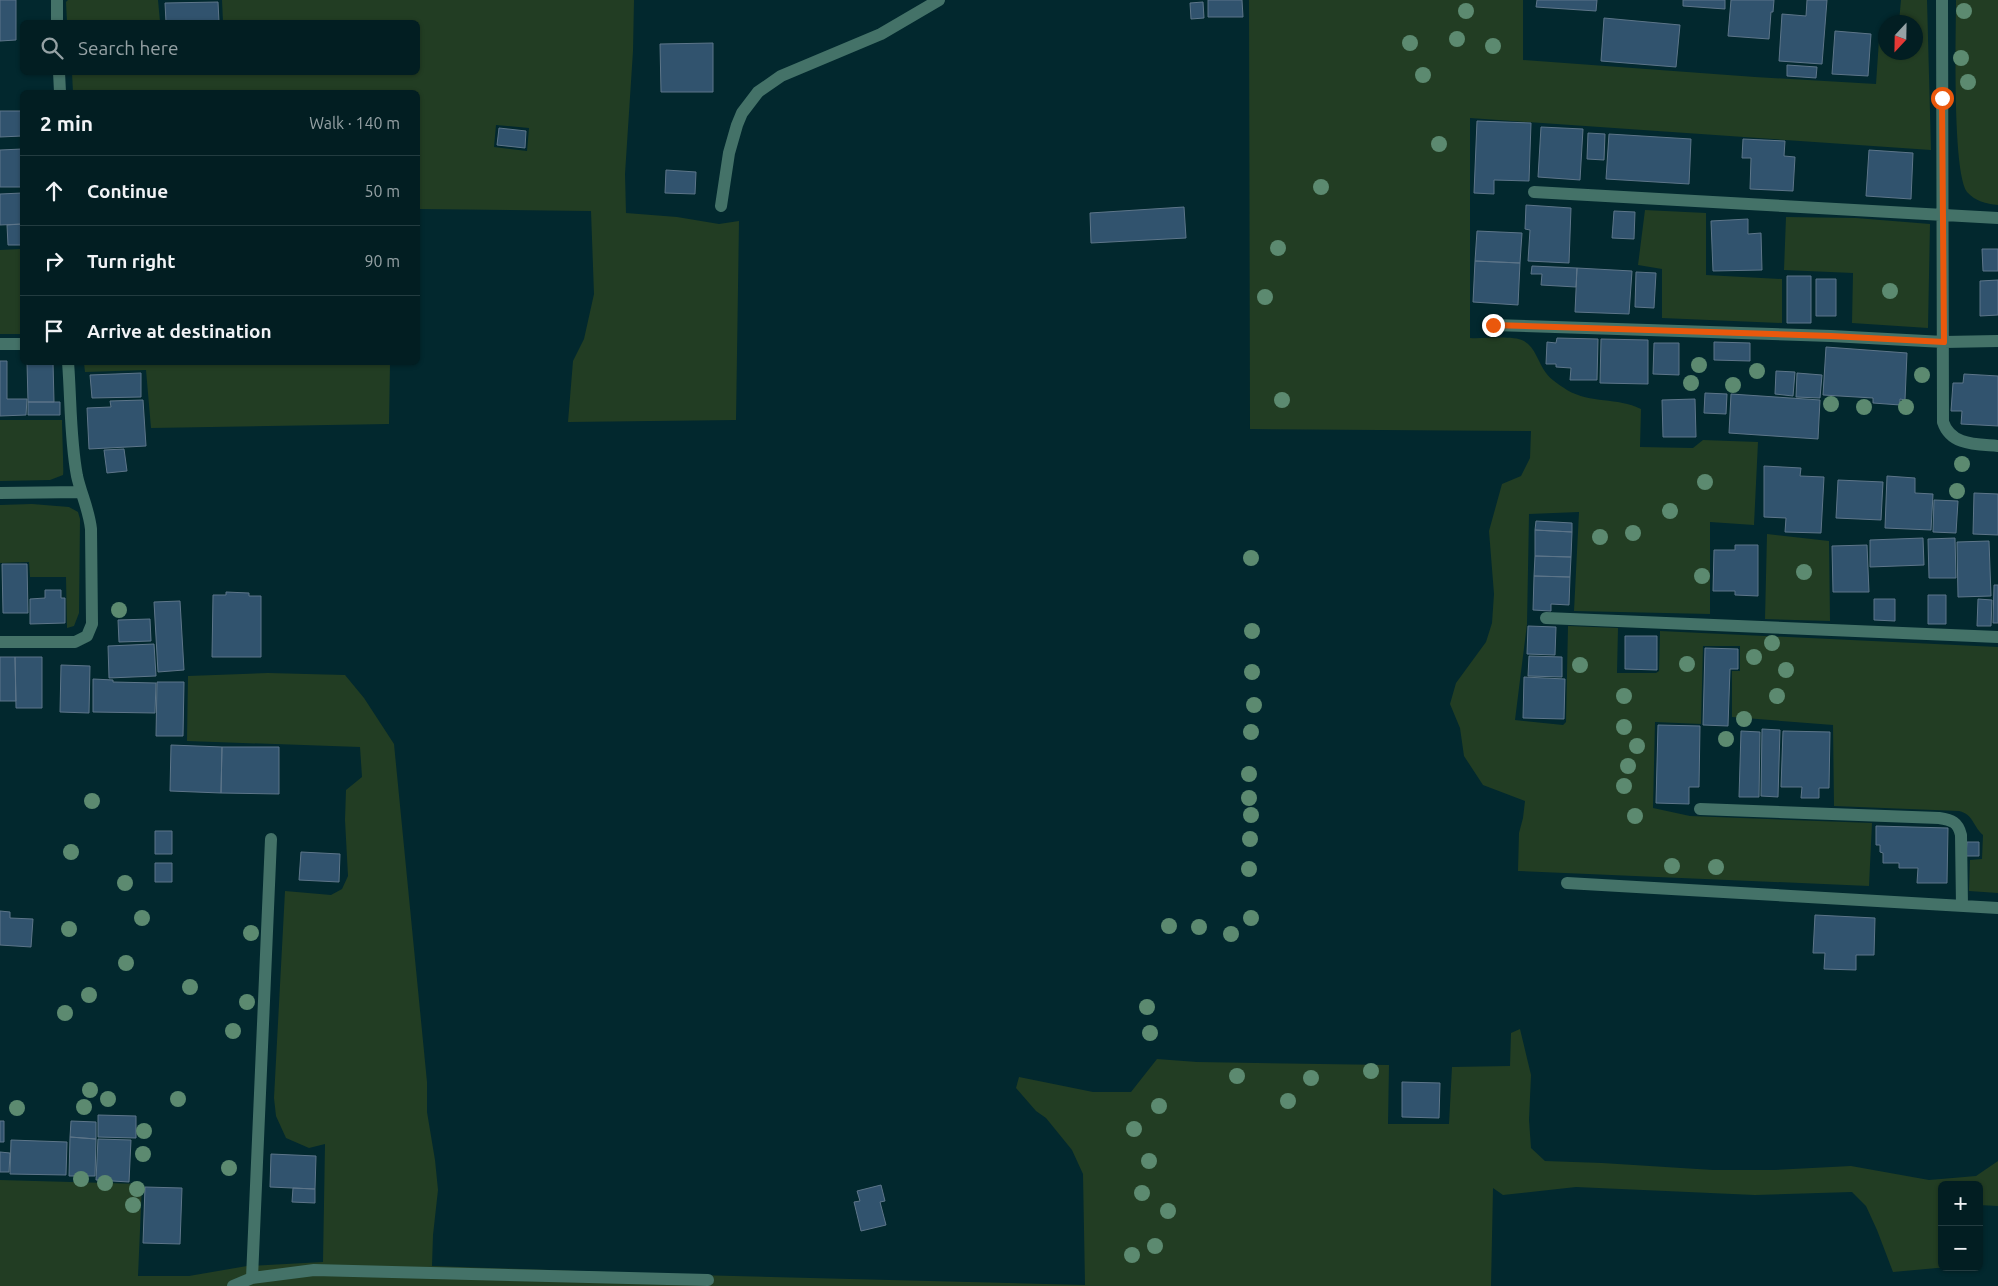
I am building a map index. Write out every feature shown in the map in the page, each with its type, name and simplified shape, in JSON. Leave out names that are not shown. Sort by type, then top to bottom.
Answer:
[{"type":"street","points":[[57,0],[57,20]]},
{"type":"street","points":[[721,206],[729,153],[737,125],[742,113],[758,92],[781,76],[881,34],[940,0]]},
{"type":"street","points":[[1942,0],[1943,422],[1946,430],[1958,440],[1973,444],[1998,446]]},
{"type":"street","points":[[59,75],[60,90]]},
{"type":"street","points":[[1534,192],[1998,218]]},
{"type":"street","points":[[1493,325],[1831,336],[1944,342],[1998,341]]},
{"type":"street","points":[[0,344],[20,344]]},
{"type":"street","points":[[0,642],[75,642],[87,636],[92,624],[91,529],[89,514],[81,492],[76,462],[68,365]]},
{"type":"street","points":[[0,493],[81,492]]},
{"type":"street","points":[[1546,618],[1998,637]]},
{"type":"street","points":[[1700,809],[1939,818],[1954,821],[1959,826],[1961,835],[1962,906]]},
{"type":"street","points":[[252,1278],[271,839]]},
{"type":"street","points":[[1567,883],[1998,908]]},
{"type":"street","points":[[233,1286],[252,1278],[314,1270],[708,1280]]},
{"type":"green space","points":[[68,0],[158,0],[160,20],[67,20],[66,2]]},
{"type":"green space","points":[[222,0],[634,0],[633,51],[625,174],[626,213],[677,217],[719,224],[739,221],[736,420],[568,422],[573,361],[584,339],[594,294],[591,211],[420,209],[420,90],[73,90],[72,75],[420,75],[420,20],[223,20]],"holes":[[[496,125],[529,128],[527,151],[494,147]]]},
{"type":"green space","points":[[1249,0],[1523,0],[1523,60],[1876,84],[1878,55],[1878,60],[1923,60],[1923,15],[1900,15],[1901,0],[1927,0],[1931,150],[1470,118],[1470,338],[1505,338],[1524,341],[1534,352],[1548,375],[1567,390],[1585,397],[1623,403],[1641,409],[1640,447],[1693,448],[1703,440],[1758,442],[1754,525],[1710,522],[1710,614],[1574,611],[1579,512],[1529,514],[1527,624],[1515,720],[1563,725],[1566,722],[1568,626],[1618,628],[1617,673],[1656,673],[1659,671],[1660,631],[1998,647],[1998,893],[1969,891],[1970,860],[1982,859],[1983,835],[1968,815],[1959,811],[1834,806],[1833,725],[1732,717],[1732,671],[1740,671],[1740,646],[1703,646],[1701,724],[1655,722],[1653,808],[1690,816],[1872,823],[1869,886],[1518,871],[1519,833],[1525,801],[1483,785],[1464,756],[1460,728],[1450,704],[1456,683],[1486,642],[1492,623],[1494,594],[1489,531],[1502,484],[1521,476],[1530,458],[1531,431],[1250,429]]},
{"type":"green space","points":[[1956,0],[1998,0],[1998,205],[1985,203],[1974,198],[1967,192],[1962,179],[1957,131]]},
{"type":"green space","points":[[1645,210],[1706,213],[1706,275],[1782,279],[1782,323],[1662,318],[1662,269],[1638,265]]},
{"type":"green space","points":[[1786,217],[1856,218],[1930,224],[1928,328],[1852,323],[1853,273],[1784,270]]},
{"type":"green space","points":[[20,249],[20,334],[0,334],[0,250]]},
{"type":"green space","points":[[84,365],[390,365],[389,424],[151,428],[146,370],[85,372]]},
{"type":"green space","points":[[0,420],[62,420],[63,475],[50,480],[0,481]]},
{"type":"green space","points":[[32,504],[69,507],[78,512],[80,519],[79,613],[74,626],[67,628],[66,577],[30,577],[29,562],[0,563],[0,505]]},
{"type":"green space","points":[[1767,534],[1829,541],[1830,621],[1765,619]]},
{"type":"green space","points":[[268,673],[345,675],[364,698],[394,744],[427,1082],[427,1112],[438,1190],[432,1266],[1085,1285],[1083,1174],[1072,1150],[1046,1118],[1036,1111],[1016,1088],[1019,1077],[1093,1092],[1131,1092],[1157,1059],[1197,1062],[1389,1065],[1388,1124],[1449,1124],[1452,1067],[1510,1066],[1511,1033],[1520,1029],[1531,1075],[1529,1120],[1531,1148],[1545,1161],[1713,1170],[1774,1170],[1851,1166],[1929,1180],[1976,1176],[1998,1161],[1998,1206],[1983,1205],[1983,1181],[1938,1181],[1938,1268],[1893,1272],[1866,1206],[1852,1192],[1755,1195],[1576,1187],[1503,1195],[1493,1188],[1491,1286],[0,1286],[0,1180],[142,1184],[138,1276],[189,1276],[247,1266],[323,1262],[325,1144],[309,1148],[286,1138],[276,1116],[274,1098],[285,891],[331,895],[342,889],[348,876],[345,820],[346,790],[362,777],[360,747],[187,741],[188,676]]},
{"type":"building","points":[[0,0],[16,0],[16,40],[0,41]]},
{"type":"building","points":[[1208,0],[1242,0],[1243,17],[1208,17]]},
{"type":"building","points":[[1537,0],[1597,0],[1596,11],[1536,7]]},
{"type":"building","points":[[1683,0],[1725,0],[1725,9],[1683,6]]},
{"type":"building","points":[[1731,0],[1774,0],[1769,39],[1728,36]]},
{"type":"building","points":[[1807,0],[1827,0],[1822,64],[1779,61],[1782,14],[1806,16]]},
{"type":"building","points":[[218,2],[219,20],[166,20],[165,3]]},
{"type":"building","points":[[1203,2],[1204,18],[1191,19],[1190,3]]},
{"type":"building","points":[[1604,18],[1680,25],[1676,67],[1601,61]]},
{"type":"building","points":[[1835,31],[1871,34],[1868,76],[1832,74]]},
{"type":"building","points":[[713,43],[713,92],[661,92],[660,44]]},
{"type":"building","points":[[1787,65],[1817,67],[1816,78],[1787,76]]},
{"type":"building","points":[[0,111],[20,111],[20,136],[0,137]]},
{"type":"building","points":[[1477,121],[1531,123],[1529,181],[1494,180],[1494,194],[1474,193]]},
{"type":"building","points":[[1541,127],[1583,129],[1580,180],[1538,177]]},
{"type":"building","points":[[499,128],[526,131],[525,148],[497,145]]},
{"type":"building","points":[[1588,133],[1605,134],[1604,160],[1587,159]]},
{"type":"building","points":[[1609,134],[1691,139],[1689,184],[1606,179]]},
{"type":"building","points":[[1743,139],[1785,141],[1784,156],[1795,157],[1793,191],[1750,189],[1751,158],[1742,158]]},
{"type":"building","points":[[20,149],[20,187],[0,187],[0,150]]},
{"type":"building","points":[[1869,150],[1913,153],[1911,199],[1866,196]]},
{"type":"building","points":[[666,170],[696,172],[695,194],[665,193]]},
{"type":"building","points":[[20,193],[20,224],[0,225],[0,194]]},
{"type":"building","points":[[1526,205],[1571,208],[1569,263],[1528,261],[1530,230],[1525,229]]},
{"type":"building","points":[[1184,207],[1186,238],[1091,243],[1090,213]]},
{"type":"building","points":[[1614,211],[1635,212],[1634,239],[1612,238]]},
{"type":"building","points":[[1748,219],[1748,234],[1761,233],[1762,270],[1713,271],[1711,221]]},
{"type":"building","points":[[20,224],[20,245],[8,245],[7,225]]},
{"type":"building","points":[[1477,231],[1522,233],[1520,263],[1475,261]]},
{"type":"building","points":[[1982,249],[1998,249],[1998,271],[1983,271]]},
{"type":"building","points":[[1475,261],[1520,263],[1518,305],[1473,302]]},
{"type":"building","points":[[1532,266],[1577,268],[1576,287],[1541,285],[1542,274],[1531,274]]},
{"type":"building","points":[[1577,268],[1632,271],[1629,314],[1575,312]]},
{"type":"building","points":[[1636,272],[1656,273],[1654,308],[1635,307]]},
{"type":"building","points":[[1787,276],[1811,276],[1811,323],[1787,323]]},
{"type":"building","points":[[1816,279],[1836,279],[1836,316],[1816,316]]},
{"type":"building","points":[[1998,280],[1998,315],[1980,316],[1980,281]]},
{"type":"building","points":[[1557,338],[1598,339],[1597,380],[1570,380],[1571,368],[1556,367],[1556,364],[1546,364],[1547,342],[1556,343]]},
{"type":"building","points":[[1601,339],[1648,340],[1648,384],[1600,383]]},
{"type":"building","points":[[1714,342],[1750,343],[1750,361],[1714,360]]},
{"type":"building","points":[[1654,343],[1679,343],[1679,375],[1653,374]]},
{"type":"building","points":[[1826,347],[1907,353],[1905,400],[1900,399],[1900,405],[1873,403],[1873,398],[1823,395]]},
{"type":"building","points":[[0,361],[7,361],[7,399],[27,399],[26,415],[0,416]]},
{"type":"building","points":[[27,365],[53,365],[54,402],[28,402]]},
{"type":"building","points":[[1776,371],[1795,372],[1793,396],[1775,394]]},
{"type":"building","points":[[141,373],[141,397],[92,398],[90,375]]},
{"type":"building","points":[[1797,373],[1822,375],[1820,398],[1796,397]]},
{"type":"building","points":[[1964,374],[1998,376],[1998,426],[1961,424],[1962,411],[1951,411],[1953,383],[1963,383]]},
{"type":"building","points":[[1705,393],[1727,394],[1726,414],[1704,413]]},
{"type":"building","points":[[1731,394],[1820,400],[1818,439],[1729,433]]},
{"type":"building","points":[[1695,399],[1696,437],[1663,437],[1662,400]]},
{"type":"building","points":[[143,400],[146,446],[89,449],[87,408],[111,407],[110,401]]},
{"type":"building","points":[[28,402],[60,402],[60,415],[28,415]]},
{"type":"building","points":[[124,449],[127,471],[107,473],[104,450]]},
{"type":"building","points":[[1764,466],[1801,468],[1800,476],[1824,477],[1821,533],[1785,532],[1786,518],[1764,517]]},
{"type":"building","points":[[1887,476],[1915,478],[1915,493],[1933,494],[1931,530],[1885,528]]},
{"type":"building","points":[[1838,480],[1883,482],[1881,520],[1836,518]]},
{"type":"building","points":[[1974,493],[1998,494],[1998,535],[1973,534]]},
{"type":"building","points":[[1934,500],[1958,501],[1956,533],[1933,532]]},
{"type":"building","points":[[1536,521],[1572,523],[1572,532],[1535,530]]},
{"type":"building","points":[[1535,530],[1572,532],[1571,557],[1535,556]]},
{"type":"building","points":[[1923,538],[1924,565],[1870,567],[1870,540]]},
{"type":"building","points":[[1955,538],[1956,578],[1929,578],[1928,539]]},
{"type":"building","points":[[1989,541],[1991,596],[1958,597],[1957,542]]},
{"type":"building","points":[[1735,545],[1758,545],[1758,596],[1735,595],[1735,591],[1713,591],[1714,550],[1735,550]]},
{"type":"building","points":[[1867,545],[1869,592],[1833,592],[1832,546]]},
{"type":"building","points":[[1535,556],[1571,557],[1570,577],[1534,576]]},
{"type":"building","points":[[2,564],[27,564],[28,613],[3,613]]},
{"type":"building","points":[[1534,576],[1570,577],[1569,605],[1551,604],[1551,611],[1533,610]]},
{"type":"building","points":[[1994,585],[1998,585],[1998,623],[1993,623]]},
{"type":"building","points":[[45,590],[61,590],[61,598],[65,598],[65,623],[30,624],[30,599],[45,598]]},
{"type":"building","points":[[226,592],[249,593],[249,596],[261,596],[261,657],[212,657],[213,595],[226,595]]},
{"type":"building","points":[[1928,595],[1946,595],[1946,624],[1928,624]]},
{"type":"building","points":[[1874,599],[1895,599],[1895,621],[1874,620]]},
{"type":"building","points":[[1978,599],[1992,600],[1991,626],[1977,626]]},
{"type":"building","points":[[180,601],[184,670],[158,672],[154,602]]},
{"type":"building","points":[[150,619],[151,641],[119,642],[118,620]]},
{"type":"building","points":[[1528,626],[1556,627],[1555,655],[1527,654]]},
{"type":"building","points":[[1625,636],[1657,636],[1657,670],[1625,669]]},
{"type":"building","points":[[154,644],[156,676],[109,678],[108,646]]},
{"type":"building","points":[[1705,648],[1738,649],[1738,669],[1730,669],[1728,726],[1703,725]]},
{"type":"building","points":[[1529,656],[1562,657],[1562,677],[1528,676]]},
{"type":"building","points":[[0,657],[15,657],[16,701],[0,701]]},
{"type":"building","points":[[15,657],[42,657],[42,708],[16,708]]},
{"type":"building","points":[[61,665],[90,666],[89,713],[60,712]]},
{"type":"building","points":[[1524,677],[1565,679],[1564,719],[1523,718]]},
{"type":"building","points":[[93,679],[113,680],[113,682],[156,683],[155,713],[93,712]]},
{"type":"building","points":[[157,682],[184,682],[183,736],[156,736]]},
{"type":"building","points":[[1658,725],[1700,726],[1699,787],[1689,787],[1689,804],[1656,803]]},
{"type":"building","points":[[1762,729],[1780,730],[1778,797],[1761,796]]},
{"type":"building","points":[[1741,731],[1760,732],[1759,797],[1739,797]]},
{"type":"building","points":[[1783,731],[1830,732],[1829,788],[1819,788],[1819,798],[1801,798],[1802,787],[1781,787]]},
{"type":"building","points":[[171,745],[222,747],[221,793],[170,791]]},
{"type":"building","points":[[222,747],[279,747],[279,794],[221,793]]},
{"type":"building","points":[[1876,826],[1948,828],[1947,883],[1917,883],[1918,868],[1899,868],[1899,863],[1883,863],[1883,853],[1880,852],[1880,845],[1876,845]]},
{"type":"building","points":[[155,831],[172,831],[172,854],[155,854]]},
{"type":"building","points":[[1967,842],[1979,842],[1979,856],[1966,856]]},
{"type":"building","points":[[301,852],[340,854],[339,882],[299,880]]},
{"type":"building","points":[[155,863],[172,863],[172,882],[155,882]]},
{"type":"building","points":[[0,911],[10,912],[10,918],[33,919],[31,947],[0,945]]},
{"type":"building","points":[[1815,915],[1875,918],[1874,955],[1856,955],[1856,970],[1824,969],[1825,953],[1813,953]]},
{"type":"building","points":[[1402,1082],[1440,1083],[1439,1118],[1402,1117]]},
{"type":"building","points":[[98,1115],[136,1116],[136,1138],[98,1137]]},
{"type":"building","points":[[0,1121],[4,1121],[4,1142],[0,1142]]},
{"type":"building","points":[[71,1121],[96,1122],[96,1139],[70,1137]]},
{"type":"building","points":[[70,1137],[96,1139],[95,1176],[69,1176]]},
{"type":"building","points":[[98,1139],[131,1140],[129,1182],[96,1180]]},
{"type":"building","points":[[11,1140],[67,1142],[66,1175],[10,1174]]},
{"type":"building","points":[[0,1152],[10,1153],[9,1172],[0,1172]]},
{"type":"building","points":[[271,1154],[316,1156],[315,1189],[270,1187]]},
{"type":"building","points":[[881,1185],[885,1201],[880,1202],[886,1225],[861,1231],[854,1202],[860,1201],[857,1191]]},
{"type":"building","points":[[145,1187],[182,1188],[180,1244],[143,1243]]},
{"type":"building","points":[[293,1188],[315,1189],[315,1203],[292,1202]]},
{"type":"route","points":[[1493,325],[1831,336],[1944,342],[1942,98]]}]
